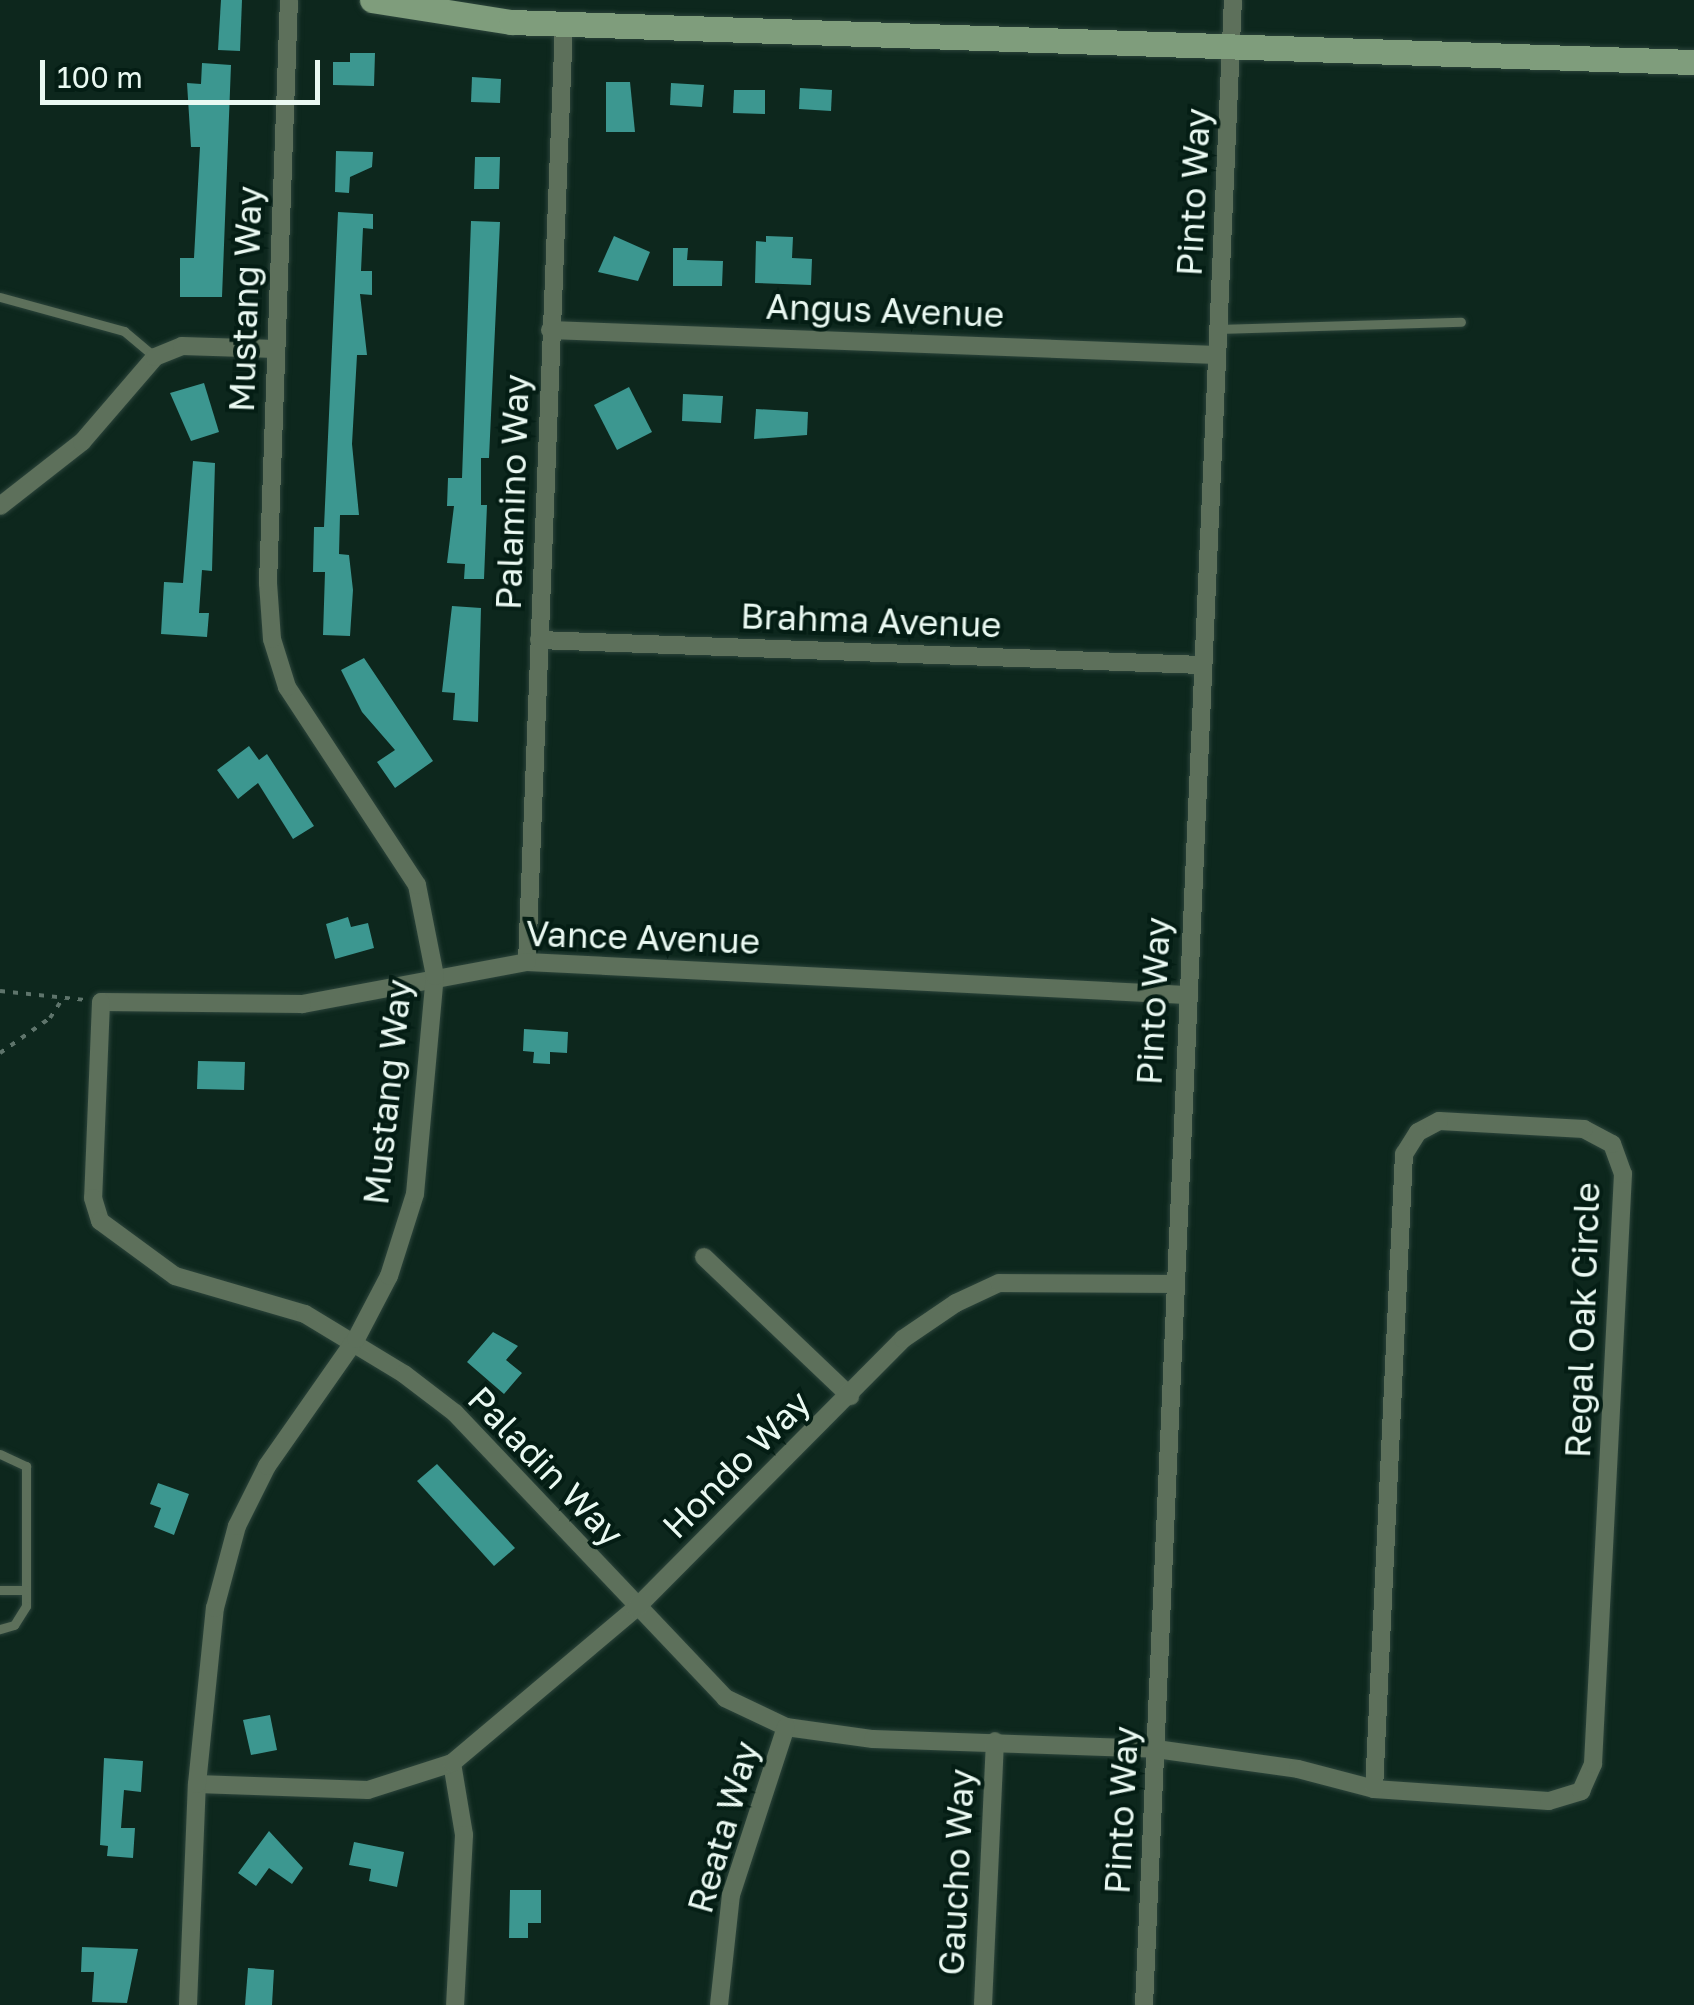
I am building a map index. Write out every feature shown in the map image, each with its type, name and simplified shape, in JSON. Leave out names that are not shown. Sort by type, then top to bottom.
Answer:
[{"type":"street","name":"Mustang Way","points":[[188,2005],[197,1784],[215,1608],[237,1526],[267,1466],[356,1339],[389,1276],[415,1194],[435,976],[416,886],[287,687],[272,640],[268,583],[289,0]]},
{"type":"street","points":[[372,0],[430,14],[564,24],[1694,62]]},
{"type":"street","name":"Pinto Way","points":[[1144,2005],[1233,0]]},
{"type":"street","name":"Palamino Way","points":[[527,962],[564,24]]},
{"type":"street","name":"Angus Avenue","points":[[550,330],[1217,355]]},
{"type":"street","points":[[0,506],[82,442],[156,357],[182,346],[276,350]]},
{"type":"street","name":"Brahma Avenue","points":[[539,640],[1201,665]]},
{"type":"street","name":"Vance Avenue","points":[[101,1002],[302,1004],[361,997],[435,976],[527,962],[1186,994]]},
{"type":"street","name":"Paladin Way","points":[[101,1002],[92,1127],[100,1222],[175,1276],[305,1314],[356,1339],[454,1413],[725,1698],[786,1727],[873,1739],[1156,1749]]},
{"type":"street","name":"Regal Oak Circle","points":[[1156,1749],[1298,1769],[1374,1789],[1549,1800],[1581,1791],[1593,1764],[1623,1174],[1612,1144],[1584,1130],[1439,1121],[1418,1132],[1404,1154],[1374,1789]]},
{"type":"street","points":[[704,1256],[850,1396]]},
{"type":"street","name":"Hondo Way","points":[[197,1784],[368,1790],[452,1764],[636,1608],[903,1339],[999,1283],[1174,1284]]},
{"type":"street","name":"Reata Way","points":[[719,2005],[731,1895],[786,1727]]},
{"type":"street","name":"Gaucho Way","points":[[982,2005],[995,1741]]},
{"type":"street","points":[[452,1764],[464,1835],[456,2005]]},
{"type":"lane","points":[[0,297],[124,331],[156,357]]},
{"type":"lane","points":[[1218,329],[1461,322]]},
{"type":"lane","points":[[0,1454],[26,1466],[26,1606],[14,1625],[0,1629]]},
{"type":"lane","points":[[0,1590],[26,1590]]},
{"type":"path","points":[[0,991],[101,1002]]},
{"type":"path","points":[[0,1053],[50,1018],[63,998]]},
{"type":"building","points":[[221,0],[242,0],[240,51],[218,50]]},
{"type":"building","points":[[350,53],[375,53],[374,86],[333,85],[333,62],[350,62]]},
{"type":"building","points":[[202,63],[231,65],[222,297],[180,297],[180,258],[194,258],[200,147],[191,147],[187,83],[201,84]]},
{"type":"building","points":[[472,77],[501,79],[500,103],[471,102]]},
{"type":"building","points":[[606,82],[630,82],[635,132],[606,132]]},
{"type":"building","points":[[671,83],[704,85],[702,107],[670,105]]},
{"type":"building","points":[[800,88],[832,90],[831,111],[799,109]]},
{"type":"building","points":[[734,90],[765,90],[765,114],[733,113]]},
{"type":"building","points":[[336,151],[373,152],[372,167],[350,177],[349,193],[335,192]]},
{"type":"building","points":[[475,157],[500,157],[499,189],[474,189]]},
{"type":"building","points":[[338,212],[373,214],[373,229],[363,228],[361,271],[372,271],[372,295],[360,294],[367,355],[357,355],[352,444],[359,515],[340,515],[339,554],[349,555],[353,590],[350,636],[323,635],[325,572],[313,572],[314,527],[324,527]]},
{"type":"building","points":[[471,221],[500,222],[489,458],[481,458],[481,505],[487,505],[484,579],[464,579],[465,564],[447,563],[454,506],[447,506],[448,478],[462,478]]},
{"type":"building","points":[[614,236],[650,252],[638,281],[598,272]]},
{"type":"building","points":[[766,236],[793,237],[792,258],[812,259],[811,285],[755,283],[756,241],[766,242]]},
{"type":"building","points":[[673,248],[688,248],[687,260],[723,261],[722,286],[673,286]]},
{"type":"building","points":[[204,383],[219,432],[191,441],[170,393]]},
{"type":"building","points":[[629,387],[652,432],[617,450],[594,405]]},
{"type":"building","points":[[683,394],[723,396],[721,423],[682,421]]},
{"type":"building","points":[[756,409],[808,412],[807,435],[754,439]]},
{"type":"building","points":[[193,461],[215,463],[212,571],[202,570],[199,613],[209,613],[207,637],[161,634],[164,582],[183,583]]},
{"type":"building","points":[[452,606],[481,608],[478,722],[453,720],[455,693],[442,692]]},
{"type":"building","points":[[364,658],[433,761],[395,788],[377,762],[395,750],[362,712],[341,670]]},
{"type":"building","points":[[249,746],[259,760],[267,754],[314,826],[293,839],[258,783],[238,799],[217,770]]},
{"type":"building","points":[[348,917],[351,927],[368,923],[374,948],[335,959],[326,924]]},
{"type":"building","points":[[524,1029],[568,1032],[567,1053],[550,1052],[550,1064],[533,1063],[534,1052],[523,1051]]},
{"type":"building","points":[[198,1061],[245,1062],[244,1090],[197,1089]]},
{"type":"building","points":[[493,1332],[518,1346],[506,1360],[522,1373],[504,1394],[467,1362]]},
{"type":"building","points":[[437,1464],[515,1548],[494,1566],[417,1481]]},
{"type":"building","points":[[158,1483],[189,1494],[174,1535],[154,1527],[161,1508],[150,1504]]},
{"type":"building","points":[[270,1715],[277,1750],[251,1755],[243,1720]]},
{"type":"building","points":[[104,1758],[143,1761],[141,1792],[124,1790],[121,1828],[135,1828],[133,1858],[107,1856],[108,1846],[100,1845]]},
{"type":"building","points":[[269,1831],[303,1868],[292,1884],[269,1868],[256,1886],[238,1873]]},
{"type":"building","points":[[354,1842],[404,1852],[397,1887],[369,1881],[371,1869],[349,1865]]},
{"type":"building","points":[[510,1890],[541,1890],[541,1923],[528,1923],[528,1938],[509,1938]]},
{"type":"building","points":[[82,1947],[138,1949],[127,2003],[92,2002],[94,1972],[81,1972]]},
{"type":"building","points":[[248,1968],[274,1970],[272,2005],[245,2005]]}]
